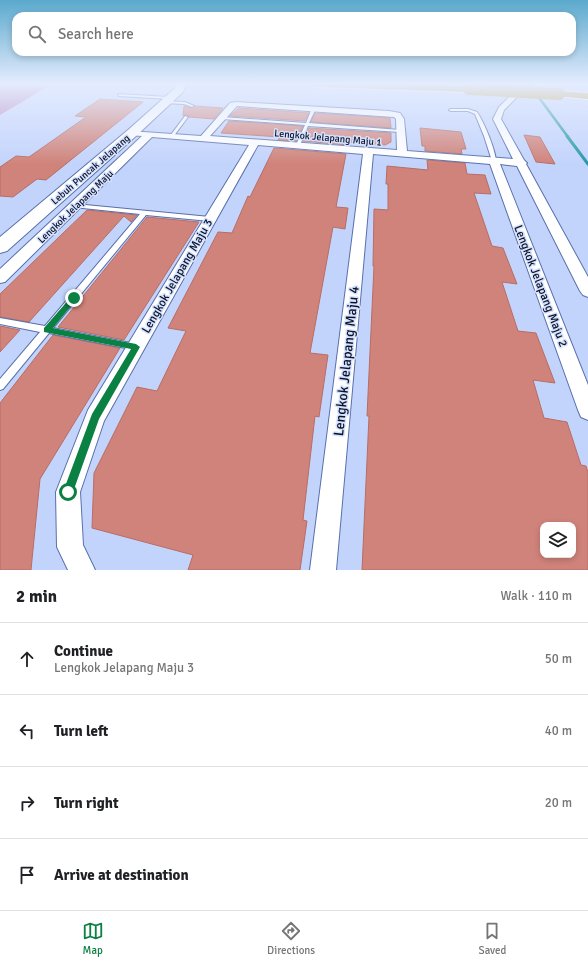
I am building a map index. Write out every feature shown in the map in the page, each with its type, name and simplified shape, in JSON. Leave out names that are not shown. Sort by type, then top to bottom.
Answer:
[{"type":"street","name":"Lebuh Puncak Jelapang","points":[[0,247],[157,111]]},
{"type":"street","points":[[205,138],[228,111]]},
{"type":"street","points":[[353,111],[397,115],[400,119],[402,154]]},
{"type":"street","points":[[499,111],[497,119],[522,163],[587,287]]},
{"type":"street","name":"Lengkok Jelapang Maju 1","points":[[132,133],[522,163]]},
{"type":"street","name":"Lengkok Jelapang Maju","points":[[0,278],[150,134]]},
{"type":"street","name":"Lengkok Jelapang Maju 3","points":[[82,570],[70,547],[68,492],[96,417],[255,142]]},
{"type":"street","name":"Lengkok Jelapang Maju 4","points":[[323,570],[368,152]]},
{"type":"street","name":"Lengkok Jelapang Maju 2","points":[[494,161],[588,410]]},
{"type":"lane","points":[[298,145],[313,111]]},
{"type":"lane","points":[[471,111],[478,115],[493,153],[494,161]]},
{"type":"lane","points":[[172,136],[186,117]]},
{"type":"lane","points":[[222,118],[400,132]]},
{"type":"lane","points":[[75,206],[210,219]]},
{"type":"lane","points":[[0,386],[145,212]]},
{"type":"lane","points":[[0,321],[136,347]]},
{"type":"shaded area","points":[[0,111],[7,111],[0,115]]},
{"type":"building","points":[[83,111],[132,111],[46,180],[37,179],[13,197],[0,196],[0,167],[16,156],[29,157],[86,117],[75,116]]},
{"type":"building","points":[[184,111],[221,111],[214,119],[183,116]]},
{"type":"building","points":[[236,111],[275,111],[309,113],[305,121],[230,116]]},
{"type":"building","points":[[315,113],[390,118],[391,128],[311,122]]},
{"type":"building","points":[[229,121],[303,126],[296,141],[278,140],[280,137],[221,133]]},
{"type":"building","points":[[309,128],[391,133],[391,142],[385,145],[348,142],[348,145],[303,141]]},
{"type":"building","points":[[420,128],[461,132],[466,149],[461,149],[462,154],[425,151],[425,146],[422,146]]},
{"type":"building","points":[[524,135],[540,137],[555,164],[536,162]]},
{"type":"building","points":[[274,148],[346,154],[336,207],[348,208],[345,229],[333,227],[310,353],[328,355],[319,417],[315,416],[303,520],[307,521],[300,570],[188,570],[193,555],[92,528],[94,473],[137,387],[157,391],[186,331],[168,328],[218,232],[232,233],[248,196],[250,197]]},
{"type":"building","points":[[427,160],[465,163],[467,174],[485,175],[491,194],[474,193],[492,246],[503,248],[517,284],[502,282],[518,331],[536,333],[555,383],[533,380],[544,418],[567,422],[581,465],[586,466],[588,472],[588,570],[362,570],[374,266],[374,209],[388,210],[388,184],[386,184],[387,166],[428,170]]},
{"type":"building","points":[[87,210],[137,215],[131,222],[124,216],[29,322],[0,317],[0,294]]},
{"type":"building","points":[[147,217],[199,222],[124,340],[58,327]]},
{"type":"building","points":[[0,326],[20,330],[0,352]]},
{"type":"building","points":[[53,335],[120,348],[40,479],[31,570],[0,570],[0,403]]},
{"type":"waterway","points":[[549,111],[568,137]]},
{"type":"waterway","points":[[567,136],[588,164]]},
{"type":"route","points":[[68,492],[96,417],[136,347],[47,330],[74,298]]}]
